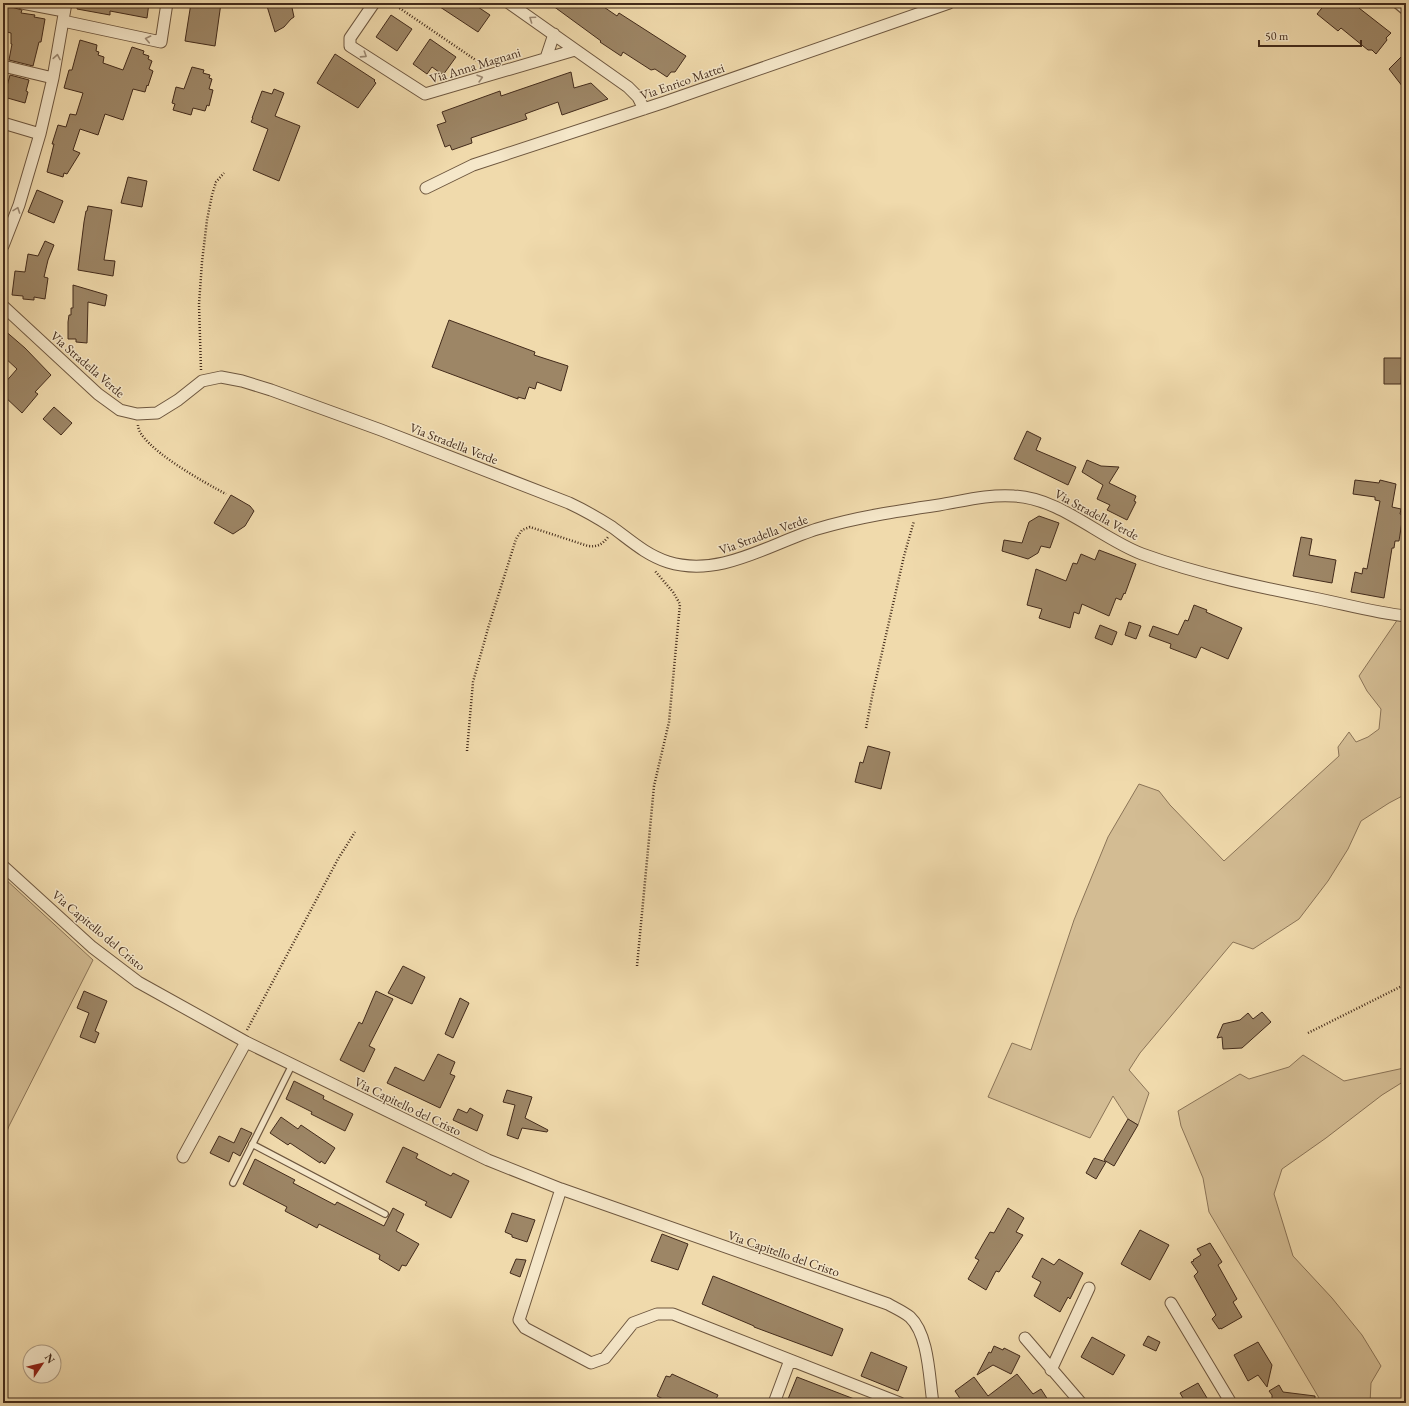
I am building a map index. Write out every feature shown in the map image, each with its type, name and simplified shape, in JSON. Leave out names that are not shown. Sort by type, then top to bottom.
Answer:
[{"type":"street","points":[[22,3],[65,12],[161,42],[167,3]]},
{"type":"street","name":"Via Anna Magnani","points":[[374,3],[350,38],[350,46],[425,94],[575,50]]},
{"type":"street","points":[[509,3],[628,87],[638,96],[644,109]]},
{"type":"street","name":"Via Enrico Mattei","points":[[426,188],[472,165],[644,109],[949,3]]},
{"type":"street","points":[[3,246],[19,205],[40,134],[53,78],[65,12]]},
{"type":"street","points":[[546,58],[554,34]]},
{"type":"street","points":[[3,66],[53,78]]},
{"type":"street","points":[[3,123],[40,134]]},
{"type":"street","name":"Via Stradella Verde","points":[[3,306],[98,394],[120,410],[137,414],[157,413],[178,400],[202,381],[221,377],[242,381],[278,392],[381,430],[569,503],[595,515],[644,551],[668,562],[692,566],[719,565],[829,525],[881,514],[989,497],[1015,496],[1040,501],[1068,513],[1109,538],[1179,567],[1260,587],[1406,616]]},
{"type":"street","name":"Via Capitello del Cristo","points":[[3,866],[92,947],[138,982],[244,1041],[292,1065],[488,1160],[561,1189],[888,1304],[909,1317],[921,1333],[926,1353],[933,1403]]},
{"type":"street","points":[[183,1157],[244,1041]]},
{"type":"street","points":[[561,1189],[519,1320],[525,1328],[591,1363],[605,1358],[633,1323],[657,1314],[673,1314],[900,1403]]},
{"type":"street","points":[[1051,1370],[1089,1288]]},
{"type":"street","points":[[1171,1303],[1231,1403]]},
{"type":"street","points":[[1025,1338],[1081,1403]]},
{"type":"street","points":[[774,1403],[790,1360]]},
{"type":"lane","points":[[1394,3],[1406,13]]},
{"type":"lane","points":[[233,1183],[292,1065]]},
{"type":"lane","points":[[252,1144],[385,1214]]},
{"type":"path","points":[[392,3],[486,67],[488,76]]},
{"type":"path","points":[[202,381],[199,304],[202,262],[207,220],[212,195],[216,182],[224,173]]},
{"type":"path","points":[[137,414],[138,430],[147,442],[199,480],[226,494]]},
{"type":"path","points":[[866,728],[874,685],[912,525],[920,508]]},
{"type":"path","points":[[467,751],[473,682],[516,539],[522,530],[530,528],[588,546],[596,547],[603,543],[614,529]]},
{"type":"path","points":[[637,966],[654,786],[669,722],[680,604],[673,592],[654,570]]},
{"type":"path","points":[[244,1041],[338,859],[355,832]]},
{"type":"path","points":[[1308,1033],[1406,984]]},
{"type":"shaded area","points":[[1400,616],[1406,616],[1406,794],[1361,821],[1348,849],[1328,881],[1299,919],[1253,949],[1233,942],[1140,1053],[1129,1070],[1149,1093],[1138,1125],[1128,1119],[1113,1096],[1090,1138],[988,1097],[1012,1043],[1031,1050],[1074,920],[1108,837],[1139,784],[1159,791],[1170,805],[1224,861],[1339,756],[1338,747],[1349,732],[1356,742],[1368,737],[1379,729],[1381,709],[1367,691],[1359,676]]},
{"type":"shaded area","points":[[3,877],[93,960],[9,1126],[3,1142]]},
{"type":"shaded area","points":[[1303,1055],[1344,1081],[1404,1068],[1406,1069],[1406,1080],[1382,1095],[1326,1138],[1282,1169],[1274,1194],[1293,1256],[1332,1298],[1362,1335],[1381,1366],[1371,1383],[1370,1403],[1322,1403],[1209,1212],[1203,1178],[1181,1126],[1178,1111],[1240,1074],[1249,1079],[1289,1067]]},
{"type":"building","points":[[78,3],[149,3],[147,18],[110,11],[110,15],[77,9]]},
{"type":"building","points":[[191,3],[221,3],[215,46],[185,41]]},
{"type":"building","points":[[266,3],[291,3],[294,17],[284,27],[275,32]]},
{"type":"building","points":[[434,3],[472,3],[490,15],[478,32]]},
{"type":"building","points":[[549,3],[598,3],[617,16],[619,13],[686,56],[675,72],[671,72],[667,77],[655,69],[651,70],[623,52],[621,56]]},
{"type":"building","points":[[1326,3],[1362,3],[1359,8],[1391,33],[1376,54],[1372,50],[1368,50],[1341,28],[1338,31],[1317,14]]},
{"type":"building","points":[[8,6],[22,10],[21,13],[35,15],[34,17],[45,19],[41,42],[39,42],[33,66],[9,60],[12,44],[11,33],[3,31],[3,7],[8,8]]},
{"type":"building","points":[[391,15],[412,29],[397,51],[376,37]]},
{"type":"building","points":[[430,39],[456,57],[443,75],[432,67],[427,74],[413,64]]},
{"type":"building","points":[[80,40],[97,45],[96,51],[99,52],[98,55],[104,57],[103,63],[123,70],[132,47],[144,51],[143,54],[149,56],[148,59],[152,61],[149,69],[153,71],[145,92],[133,89],[123,120],[105,114],[98,135],[80,129],[73,150],[80,153],[67,174],[64,173],[63,177],[47,172],[54,144],[52,144],[58,125],[66,127],[70,114],[76,115],[83,93],[64,88],[69,70],[72,70]]},
{"type":"building","points":[[1406,52],[1406,91],[1389,69]]},
{"type":"building","points":[[335,54],[375,80],[374,81],[376,83],[358,108],[317,83]]},
{"type":"building","points":[[192,67],[204,70],[203,73],[210,75],[209,78],[212,79],[209,89],[213,90],[209,106],[207,105],[205,111],[193,108],[191,115],[173,110],[175,104],[172,103],[176,87],[184,89]]},
{"type":"building","points":[[571,72],[574,88],[591,83],[608,99],[562,115],[558,102],[525,114],[527,119],[471,138],[472,143],[452,150],[450,145],[445,147],[437,125],[446,122],[442,112],[500,91],[501,96]]},
{"type":"building","points":[[10,75],[29,80],[25,103],[4,97]]},
{"type":"building","points":[[274,89],[284,93],[275,116],[300,126],[279,181],[253,170],[268,129],[251,122],[252,118],[262,91],[272,94]]},
{"type":"building","points":[[128,177],[147,181],[142,207],[121,203]]},
{"type":"building","points":[[37,190],[63,201],[54,223],[28,212]]},
{"type":"building","points":[[88,206],[112,210],[104,260],[115,261],[113,276],[78,270],[84,222]]},
{"type":"building","points":[[45,241],[54,245],[48,260],[44,277],[48,278],[45,299],[34,297],[34,300],[23,299],[23,296],[12,295],[15,271],[25,272],[28,254],[38,256]]},
{"type":"building","points":[[73,285],[107,295],[105,306],[88,302],[87,343],[76,342],[76,339],[68,339],[69,315],[71,315],[71,308],[73,308]]},
{"type":"building","points":[[449,320],[535,352],[534,355],[568,366],[561,391],[537,382],[535,389],[529,387],[525,399],[518,397],[518,399],[432,367]]},
{"type":"building","points":[[3,329],[25,348],[51,375],[35,392],[38,394],[22,413],[3,395],[3,385],[17,369],[3,356]]},
{"type":"building","points":[[1384,358],[1402,358],[1401,384],[1384,384]]},
{"type":"building","points":[[54,407],[72,423],[61,435],[43,419]]},
{"type":"building","points":[[1027,431],[1041,438],[1036,450],[1076,467],[1068,485],[1014,459]]},
{"type":"building","points":[[1087,460],[1101,466],[1119,467],[1109,483],[1136,496],[1134,501],[1136,502],[1127,520],[1107,510],[1110,505],[1097,499],[1103,485],[1082,472]]},
{"type":"building","points":[[1355,480],[1379,483],[1380,480],[1396,484],[1392,507],[1401,509],[1400,514],[1403,515],[1399,541],[1395,541],[1394,548],[1392,548],[1384,598],[1351,592],[1355,572],[1362,574],[1363,568],[1367,569],[1380,501],[1375,500],[1375,497],[1353,494]]},
{"type":"building","points":[[231,495],[250,506],[254,511],[245,526],[233,534],[214,523]]},
{"type":"building","points":[[1039,516],[1059,523],[1050,548],[1041,546],[1038,553],[1028,559],[1002,551],[1004,540],[1022,543],[1029,522]]},
{"type":"building","points":[[1301,537],[1312,539],[1309,555],[1336,560],[1332,583],[1293,576]]},
{"type":"building","points":[[1099,550],[1136,564],[1125,594],[1124,593],[1121,600],[1116,598],[1109,616],[1082,604],[1079,614],[1074,612],[1070,628],[1039,618],[1042,609],[1027,605],[1036,569],[1066,581],[1073,563],[1077,564],[1081,554],[1095,560]]},
{"type":"building","points":[[1194,605],[1242,628],[1228,659],[1201,647],[1196,658],[1170,648],[1171,644],[1149,636],[1153,626],[1178,635],[1185,620],[1188,621]]},
{"type":"building","points":[[1129,622],[1141,626],[1136,639],[1125,635]]},
{"type":"building","points":[[1100,625],[1117,632],[1112,645],[1095,638]]},
{"type":"building","points":[[868,746],[890,752],[881,789],[855,782],[860,762],[863,763]]},
{"type":"building","points":[[403,966],[425,977],[412,1004],[388,993]]},
{"type":"building","points":[[84,991],[107,1001],[95,1031],[99,1033],[95,1043],[80,1037],[89,1013],[77,1008]]},
{"type":"building","points":[[376,991],[393,999],[369,1046],[375,1049],[364,1072],[340,1060],[359,1022],[362,1024]]},
{"type":"building","points":[[460,998],[469,1003],[453,1038],[445,1034]]},
{"type":"building","points":[[1262,1012],[1271,1022],[1242,1048],[1223,1049],[1222,1037],[1217,1038],[1223,1024],[1240,1020],[1248,1013],[1253,1019]]},
{"type":"building","points":[[438,1054],[455,1062],[450,1074],[455,1076],[440,1108],[387,1083],[395,1067],[424,1081]]},
{"type":"building","points":[[294,1081],[324,1096],[323,1099],[353,1114],[345,1131],[311,1114],[312,1112],[286,1099]]},
{"type":"building","points":[[507,1090],[532,1097],[525,1118],[548,1130],[547,1132],[522,1128],[518,1139],[507,1135],[515,1105],[503,1102]]},
{"type":"building","points":[[470,1108],[483,1115],[477,1131],[453,1120],[458,1109],[467,1113]]},
{"type":"building","points":[[281,1117],[298,1129],[301,1125],[335,1148],[325,1164],[321,1161],[320,1163],[290,1143],[288,1145],[270,1133]]},
{"type":"building","points":[[1128,1119],[1138,1125],[1114,1166],[1104,1160]]},
{"type":"building","points":[[241,1128],[252,1133],[240,1156],[233,1152],[229,1162],[210,1153],[219,1136],[234,1143]]},
{"type":"building","points":[[403,1147],[418,1154],[416,1158],[441,1171],[451,1176],[453,1173],[469,1181],[451,1218],[425,1205],[427,1202],[386,1182]]},
{"type":"building","points":[[1094,1158],[1106,1162],[1096,1179],[1086,1173]]},
{"type":"building","points":[[255,1159],[295,1180],[293,1183],[335,1205],[337,1202],[384,1226],[393,1208],[404,1214],[396,1231],[419,1244],[406,1266],[402,1265],[399,1271],[379,1259],[380,1255],[319,1224],[317,1228],[285,1211],[287,1207],[243,1184]]},
{"type":"building","points":[[1008,1208],[1024,1218],[1016,1232],[1023,1235],[999,1272],[996,1271],[986,1290],[968,1279],[979,1260],[975,1258],[990,1232],[994,1233]]},
{"type":"building","points":[[512,1213],[535,1220],[527,1242],[512,1237],[512,1235],[505,1232]]},
{"type":"building","points":[[1140,1230],[1169,1245],[1150,1280],[1121,1264]]},
{"type":"building","points":[[662,1234],[688,1244],[678,1270],[651,1261]]},
{"type":"building","points":[[1210,1243],[1222,1262],[1218,1265],[1237,1299],[1233,1302],[1242,1317],[1221,1329],[1219,1329],[1212,1319],[1216,1315],[1194,1276],[1198,1272],[1191,1262],[1201,1255],[1197,1249]]},
{"type":"building","points":[[1042,1258],[1054,1265],[1059,1259],[1083,1273],[1070,1299],[1068,1297],[1060,1312],[1034,1296],[1041,1282],[1032,1277]]},
{"type":"building","points":[[516,1259],[526,1260],[520,1277],[510,1273]]},
{"type":"building","points":[[713,1276],[843,1329],[832,1356],[754,1327],[702,1304]]},
{"type":"building","points":[[1148,1336],[1160,1342],[1156,1351],[1143,1345]]},
{"type":"building","points":[[1092,1337],[1125,1355],[1113,1375],[1081,1357]]},
{"type":"building","points":[[1258,1342],[1272,1365],[1267,1387],[1258,1375],[1248,1381],[1234,1355]]},
{"type":"building","points":[[994,1346],[1003,1350],[1004,1348],[1020,1356],[1011,1374],[993,1365],[977,1375],[989,1352],[991,1353]]},
{"type":"building","points":[[871,1352],[907,1367],[898,1391],[861,1376]]},
{"type":"building","points":[[672,1374],[718,1395],[714,1403],[671,1403],[657,1396],[666,1376],[670,1377]]},
{"type":"building","points":[[1017,1374],[1033,1394],[1041,1389],[1050,1403],[963,1403],[955,1391],[974,1377],[988,1396]]},
{"type":"building","points":[[797,1377],[862,1403],[798,1403],[788,1399]]},
{"type":"building","points":[[1198,1383],[1210,1403],[1186,1403],[1180,1393]]},
{"type":"building","points":[[1279,1385],[1283,1392],[1315,1396],[1315,1403],[1272,1403],[1272,1395],[1269,1391]]}]
